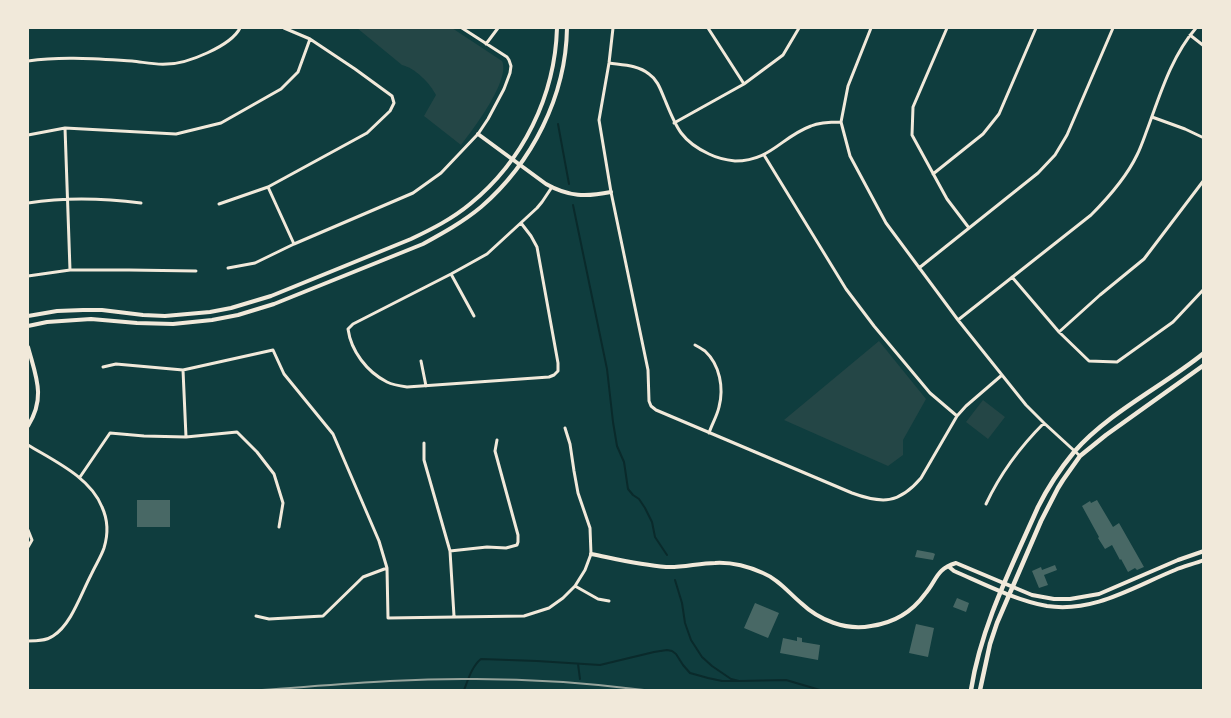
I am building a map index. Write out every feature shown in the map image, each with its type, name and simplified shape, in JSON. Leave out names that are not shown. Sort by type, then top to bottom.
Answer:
[{"type":"main road","points":[[28,316],[57,311],[83,310],[102,310],[142,315],[179,315],[210,312],[253,302],[280,292],[433,229],[469,204],[489,186],[512,159],[527,137],[543,102],[556,52],[558,28]]},
{"type":"main road","points":[[28,326],[47,322],[91,319],[157,324],[195,322],[238,315],[274,304],[423,244],[442,234],[480,208],[502,186],[520,165],[538,136],[554,100],[564,61],[567,28]]},
{"type":"main road","points":[[478,134],[552,187],[564,193],[581,196],[612,192]]},
{"type":"main road","points":[[28,347],[38,387],[38,405],[28,426]]},
{"type":"main road","points":[[971,690],[976,660],[1002,591],[1038,507],[1061,469],[1075,451],[1102,426],[1204,353]]},
{"type":"main road","points":[[980,690],[990,644],[1041,521],[1063,480],[1080,456],[1119,424],[1204,365]]},
{"type":"main road","points":[[591,554],[646,565],[668,567],[717,563],[741,565],[765,574],[783,586],[803,606],[832,623],[851,627],[870,627],[903,615],[917,604],[927,593],[938,574],[948,566],[958,564],[1038,596],[1070,599],[1106,592],[1178,560],[1204,551]]},
{"type":"main road","points":[[948,566],[954,571],[1036,603],[1047,606],[1069,607],[1108,600],[1176,570],[1204,560]]},
{"type":"street","points":[[28,61],[93,58],[166,64],[180,63],[192,60],[229,41],[240,28]]},
{"type":"street","points":[[219,204],[268,187],[367,133],[390,111],[394,103],[392,96],[386,91],[310,39],[284,28]]},
{"type":"street","points":[[228,268],[254,263],[413,193],[441,173],[478,134],[504,89],[510,72],[510,63],[507,57],[462,28]]},
{"type":"street","points":[[486,44],[498,28]]},
{"type":"street","points":[[612,28],[609,63],[600,120],[612,192],[648,370],[649,401],[651,406],[656,410],[709,433],[866,498],[886,500],[908,492],[921,478],[957,416],[1002,375]]},
{"type":"street","points":[[708,28],[744,84]]},
{"type":"street","points":[[674,123],[744,84],[783,56],[799,28]]},
{"type":"street","points":[[871,28],[848,86],[841,122],[850,156],[886,223],[958,320],[1026,405],[1080,456]]},
{"type":"street","points":[[947,28],[913,107],[912,135],[947,199],[969,228]]},
{"type":"street","points":[[933,174],[983,134],[999,114],[1036,28]]},
{"type":"street","points":[[920,268],[1038,173],[1055,155],[1067,135],[1113,28]]},
{"type":"street","points":[[958,320],[1091,215],[1124,179],[1138,154],[1169,71],[1196,28]]},
{"type":"street","points":[[1190,35],[1204,46]]},
{"type":"street","points":[[28,135],[65,128],[176,134],[221,123],[281,89],[298,72],[310,39]]},
{"type":"street","points":[[609,63],[636,67],[651,75],[659,86],[674,123],[682,136],[699,149],[722,159],[737,161],[754,159],[764,155],[811,126],[820,123],[841,122]]},
{"type":"street","points":[[1152,117],[1204,138]]},
{"type":"street","points":[[65,128],[70,270]]},
{"type":"street","points":[[764,155],[846,289],[930,393],[957,416]]},
{"type":"street","points":[[1060,332],[1100,294],[1144,259],[1204,180]]},
{"type":"street","points":[[268,187],[294,244]]},
{"type":"street","points":[[521,223],[537,247],[558,363],[558,371],[554,375],[407,387],[389,383],[367,367],[358,356],[349,335],[348,329],[353,324],[487,254],[542,202],[552,187]]},
{"type":"street","points":[[28,203],[66,199],[116,200],[141,203]]},
{"type":"street","points":[[28,276],[70,270],[196,271]]},
{"type":"street","points":[[451,274],[474,316]]},
{"type":"street","points":[[1012,277],[1060,332],[1089,361],[1117,362],[1174,322],[1204,289]]},
{"type":"street","points":[[696,345],[713,360],[721,382],[722,394],[719,408],[709,433]]},
{"type":"street","points":[[103,367],[116,364],[183,370],[273,350],[284,374],[333,434],[378,541],[386,568],[388,618],[524,616],[548,608],[563,598],[575,586],[585,570],[591,554],[590,528],[578,493],[570,444],[565,428]]},
{"type":"street","points":[[421,361],[426,386]]},
{"type":"street","points":[[183,370],[186,438]]},
{"type":"street","points":[[986,504],[1002,473],[1013,457],[1044,423]]},
{"type":"street","points":[[80,477],[110,434],[186,438],[238,432],[274,474],[283,503],[279,527]]},
{"type":"street","points":[[450,551],[487,547],[506,548],[516,545],[518,542],[518,535],[495,451],[497,440]]},
{"type":"street","points":[[424,443],[424,460],[450,551],[454,616]]},
{"type":"street","points":[[28,445],[80,477],[95,493],[106,516],[107,531],[104,549],[70,619],[53,637],[45,640],[28,641]]},
{"type":"street","points":[[28,531],[32,540],[28,547]]},
{"type":"street","points":[[256,616],[269,620],[323,616],[363,577],[386,568]]},
{"type":"street","points":[[575,586],[598,599],[609,601]]},
{"type":"shaded area","points":[[357,28],[452,28],[502,61],[501,80],[496,92],[482,117],[461,145],[424,116],[436,95],[426,81],[412,69],[402,65]]},
{"type":"shaded area","points":[[879,341],[926,399],[903,440],[903,455],[888,466],[784,420]]},
{"type":"shaded area","points":[[983,400],[1005,417],[988,439],[966,422]]},
{"type":"building","points":[[137,500],[170,500],[170,527],[137,527]]},
{"type":"building","points":[[1097,500],[1113,527],[1119,523],[1144,567],[1137,570],[1135,568],[1128,572],[1112,545],[1105,549],[1082,506],[1090,501],[1091,503]]},
{"type":"building","points":[[917,550],[935,554],[933,560],[915,557]]},
{"type":"building","points":[[1055,565],[1057,570],[1044,575],[1048,585],[1039,588],[1032,571],[1041,567],[1042,570]]},
{"type":"building","points":[[957,598],[969,603],[966,612],[953,607]]},
{"type":"building","points":[[755,603],[779,613],[768,638],[744,628]]},
{"type":"building","points":[[916,624],[934,628],[928,657],[909,653]]},
{"type":"building","points":[[797,637],[802,638],[802,642],[820,645],[818,660],[780,653],[783,638],[797,641]]},
{"type":"waterway","points":[[558,124],[569,184]]},
{"type":"waterway","points":[[573,205],[607,369],[617,446],[624,462],[628,489],[639,499],[645,508],[652,522],[655,537],[667,555]]},
{"type":"waterway","points":[[675,580],[691,640],[702,657],[712,666],[731,679],[739,681],[786,680],[820,690]]},
{"type":"waterway","points":[[464,690],[473,669],[481,659],[600,665],[667,650],[676,654],[690,673],[722,681],[739,681]]},
{"type":"waterway","points":[[578,664],[580,679]]},
{"type":"railway","points":[[262,690],[369,682],[449,679],[581,683],[644,690]]}]
